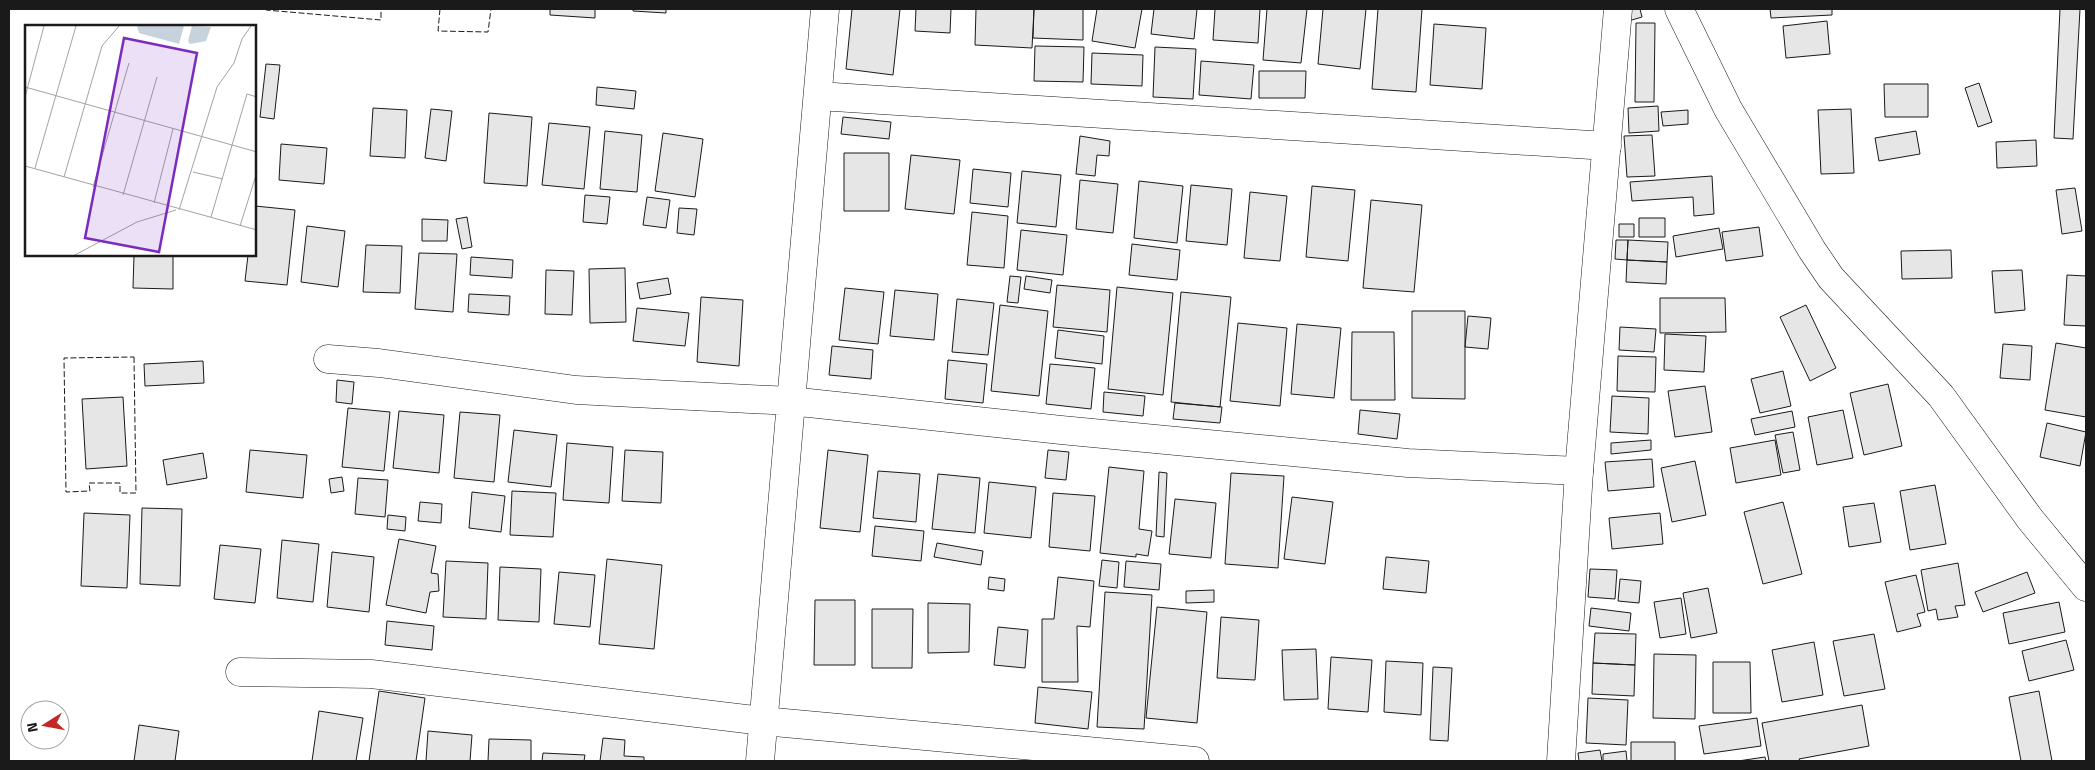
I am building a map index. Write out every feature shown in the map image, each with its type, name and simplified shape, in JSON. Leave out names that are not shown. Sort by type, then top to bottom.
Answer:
[{"type":"street","points":[[760,761],[825,9]]},
{"type":"street","points":[[1561,761],[1579,471],[1618,9]]},
{"type":"street","points":[[1679,9],[1728,110],[1812,250],[1831,278],[1942,396],[2030,520],[2086,587]]},
{"type":"street","points":[[818,96],[1607,146]]},
{"type":"street","points":[[328,359],[379,363],[576,390],[790,401],[1071,431],[1398,462],[1579,471]]},
{"type":"street","points":[[240,672],[371,674],[763,721],[1195,761]]},
{"type":"building","points":[[550,9],[595,9],[595,18],[550,15]]},
{"type":"building","points":[[633,9],[666,9],[666,13],[633,11]]},
{"type":"building","points":[[852,9],[900,9],[893,75],[846,69]]},
{"type":"building","points":[[916,9],[951,9],[950,33],[915,31]]},
{"type":"building","points":[[976,9],[1034,9],[1032,48],[975,45]]},
{"type":"building","points":[[1034,9],[1083,9],[1083,40],[1033,38]]},
{"type":"building","points":[[1097,9],[1142,9],[1135,48],[1092,41]]},
{"type":"building","points":[[1154,9],[1197,9],[1194,39],[1151,34]]},
{"type":"building","points":[[1215,9],[1260,9],[1258,43],[1213,40]]},
{"type":"building","points":[[1267,9],[1307,9],[1301,63],[1263,60]]},
{"type":"building","points":[[1323,9],[1366,9],[1360,69],[1318,64]]},
{"type":"building","points":[[1378,9],[1422,9],[1416,92],[1372,89]]},
{"type":"building","points":[[1622,9],[1640,9],[1642,17],[1625,22]]},
{"type":"building","points":[[1770,9],[1832,9],[1832,15],[1771,18]]},
{"type":"building","points":[[2060,9],[2080,9],[2073,139],[2054,138]]},
{"type":"building","points":[[1827,21],[1830,54],[1786,58],[1783,26]]},
{"type":"building","points":[[1636,23],[1655,23],[1654,102],[1635,102]]},
{"type":"building","points":[[1434,24],[1486,28],[1482,89],[1430,85]]},
{"type":"building","points":[[1035,46],[1084,47],[1083,82],[1034,81]]},
{"type":"building","points":[[1155,47],[1196,49],[1193,99],[1153,97]]},
{"type":"building","points":[[1092,53],[1143,55],[1142,86],[1091,84]]},
{"type":"building","points":[[1201,61],[1254,65],[1251,99],[1199,95]]},
{"type":"building","points":[[266,64],[280,65],[274,119],[260,117]]},
{"type":"building","points":[[1259,71],[1306,71],[1305,98],[1259,98]]},
{"type":"building","points":[[1979,83],[1992,122],[1978,127],[1965,88]]},
{"type":"building","points":[[1884,84],[1928,84],[1928,117],[1885,117]]},
{"type":"building","points":[[597,87],[636,91],[634,109],[596,105]]},
{"type":"building","points":[[1658,106],[1659,131],[1629,133],[1628,108]]},
{"type":"building","points":[[373,108],[407,110],[405,158],[370,156]]},
{"type":"building","points":[[431,109],[452,111],[446,161],[425,158]]},
{"type":"building","points":[[1851,109],[1854,173],[1821,174],[1818,110]]},
{"type":"building","points":[[1688,110],[1688,124],[1663,126],[1661,112]]},
{"type":"building","points":[[489,113],[532,117],[527,186],[484,183]]},
{"type":"building","points":[[843,117],[891,122],[889,139],[841,134]]},
{"type":"building","points":[[549,123],[590,127],[584,189],[542,185]]},
{"type":"building","points":[[605,131],[642,135],[637,192],[600,189]]},
{"type":"building","points":[[1916,131],[1920,154],[1879,161],[1875,138]]},
{"type":"building","points":[[663,133],[703,139],[695,197],[655,191]]},
{"type":"building","points":[[1652,135],[1655,176],[1627,177],[1624,136]]},
{"type":"building","points":[[1080,136],[1110,141],[1109,156],[1097,155],[1095,176],[1076,174]]},
{"type":"building","points":[[2036,140],[2037,166],[1997,168],[1996,142]]},
{"type":"building","points":[[281,144],[327,148],[324,184],[279,180]]},
{"type":"building","points":[[844,153],[889,153],[889,211],[844,211]]},
{"type":"building","points":[[911,155],[960,160],[954,214],[905,209]]},
{"type":"building","points":[[973,169],[1011,173],[1008,207],[970,203]]},
{"type":"building","points":[[1022,171],[1061,175],[1056,227],[1017,223]]},
{"type":"building","points":[[1712,176],[1714,214],[1694,216],[1693,197],[1632,201],[1630,182]]},
{"type":"building","points":[[1080,180],[1118,184],[1113,233],[1076,229]]},
{"type":"building","points":[[1139,181],[1183,186],[1177,243],[1134,238]]},
{"type":"building","points":[[1191,185],[1232,189],[1227,245],[1186,241]]},
{"type":"building","points":[[1312,186],[1355,190],[1348,261],[1306,257]]},
{"type":"building","points":[[2075,188],[2082,231],[2062,234],[2056,190]]},
{"type":"building","points":[[1250,192],[1287,196],[1280,261],[1244,258]]},
{"type":"building","points":[[585,195],[610,197],[607,224],[583,222]]},
{"type":"building","points":[[647,197],[670,200],[666,228],[643,225]]},
{"type":"building","points":[[1371,200],[1422,205],[1414,292],[1363,288]]},
{"type":"building","points":[[256,206],[295,210],[287,285],[245,281],[248,256],[256,256]]},
{"type":"building","points":[[679,208],[697,209],[694,235],[677,233]]},
{"type":"building","points":[[972,212],[1008,216],[1004,268],[967,265]]},
{"type":"building","points":[[467,217],[472,247],[462,249],[456,219]]},
{"type":"building","points":[[1639,218],[1665,218],[1665,237],[1639,237]]},
{"type":"building","points":[[422,219],[448,220],[447,241],[422,241]]},
{"type":"building","points":[[1619,224],[1634,224],[1634,237],[1619,237]]},
{"type":"building","points":[[307,226],[345,231],[338,287],[301,282]]},
{"type":"building","points":[[1759,227],[1763,256],[1726,261],[1722,232]]},
{"type":"building","points":[[1719,228],[1723,249],[1676,257],[1673,236]]},
{"type":"building","points":[[1021,230],[1067,235],[1063,275],[1017,270]]},
{"type":"building","points":[[1616,240],[1628,240],[1627,260],[1615,259]]},
{"type":"building","points":[[1628,240],[1668,242],[1667,262],[1627,260]]},
{"type":"building","points":[[1132,244],[1180,250],[1177,280],[1129,275]]},
{"type":"building","points":[[366,245],[402,246],[400,293],[363,292]]},
{"type":"building","points":[[1951,250],[1952,278],[1902,279],[1901,251]]},
{"type":"building","points":[[419,253],[457,254],[453,312],[415,309]]},
{"type":"building","points":[[134,256],[173,256],[173,289],[133,288]]},
{"type":"building","points":[[471,257],[513,260],[512,278],[470,275]]},
{"type":"building","points":[[1627,260],[1667,262],[1666,284],[1626,282]]},
{"type":"building","points":[[625,268],[626,322],[590,323],[589,269]]},
{"type":"building","points":[[546,270],[574,271],[572,315],[545,314]]},
{"type":"building","points":[[2022,270],[2025,310],[1995,313],[1992,271]]},
{"type":"building","points":[[2067,275],[2086,276],[2086,326],[2064,325]]},
{"type":"building","points":[[1010,276],[1021,277],[1018,303],[1007,302]]},
{"type":"building","points":[[1026,276],[1052,280],[1050,293],[1024,289]]},
{"type":"building","points":[[668,278],[671,294],[640,299],[637,283]]},
{"type":"building","points":[[1057,285],[1110,290],[1107,332],[1053,327]]},
{"type":"building","points":[[1117,287],[1173,293],[1163,395],[1108,389]]},
{"type":"building","points":[[845,288],[884,292],[878,344],[839,340]]},
{"type":"building","points":[[895,290],[938,294],[934,340],[890,336]]},
{"type":"building","points":[[1181,292],[1231,297],[1220,407],[1171,402]]},
{"type":"building","points":[[469,294],[510,296],[509,315],[468,312]]},
{"type":"building","points":[[701,297],[743,300],[739,366],[697,362]]},
{"type":"building","points":[[1660,298],[1725,298],[1726,332],[1660,333]]},
{"type":"building","points":[[957,299],[994,303],[988,355],[952,352]]},
{"type":"building","points":[[1000,305],[1048,311],[1039,396],[991,391]]},
{"type":"building","points":[[1806,305],[1836,368],[1810,381],[1780,317]]},
{"type":"building","points":[[637,308],[689,313],[685,346],[633,341]]},
{"type":"building","points":[[1412,311],[1465,311],[1465,399],[1412,398]]},
{"type":"building","points":[[1468,316],[1491,318],[1488,349],[1465,347]]},
{"type":"building","points":[[1238,323],[1287,328],[1280,406],[1230,401]]},
{"type":"building","points":[[1297,324],[1341,328],[1334,398],[1291,394]]},
{"type":"building","points":[[1620,327],[1656,329],[1654,352],[1619,350]]},
{"type":"building","points":[[1058,330],[1104,336],[1102,364],[1055,358]]},
{"type":"building","points":[[1352,332],[1394,332],[1395,400],[1351,400]]},
{"type":"building","points":[[1665,334],[1706,336],[1704,372],[1664,370]]},
{"type":"building","points":[[2056,343],[2086,348],[2086,417],[2045,410]]},
{"type":"building","points":[[2003,344],[2032,346],[2030,380],[2000,378]]},
{"type":"building","points":[[832,346],[873,350],[871,379],[829,375]]},
{"type":"building","points":[[1618,356],[1656,357],[1655,392],[1617,391]]},
{"type":"building","points":[[948,360],[987,364],[983,403],[945,399]]},
{"type":"building","points":[[203,361],[204,383],[145,386],[144,364]]},
{"type":"building","points":[[1050,364],[1095,368],[1091,409],[1046,404]]},
{"type":"building","points":[[1783,371],[1791,406],[1760,413],[1751,379]]},
{"type":"building","points":[[337,380],[354,382],[352,404],[336,402]]},
{"type":"building","points":[[1888,384],[1902,446],[1864,455],[1850,393]]},
{"type":"building","points":[[1705,386],[1712,432],[1675,437],[1668,391]]},
{"type":"building","points":[[1104,392],[1145,396],[1143,416],[1103,412]]},
{"type":"building","points":[[1612,396],[1649,398],[1648,434],[1610,432]]},
{"type":"building","points":[[123,397],[127,466],[86,469],[82,399]]},
{"type":"building","points":[[1175,403],[1222,407],[1220,423],[1173,419]]},
{"type":"building","points":[[348,408],[390,412],[384,471],[342,467]]},
{"type":"building","points":[[1360,410],[1400,414],[1397,439],[1358,434]]},
{"type":"building","points":[[1843,410],[1853,458],[1817,465],[1808,417]]},
{"type":"building","points":[[399,411],[444,415],[439,473],[393,468]]},
{"type":"building","points":[[1792,411],[1795,427],[1755,435],[1751,419]]},
{"type":"building","points":[[460,412],[500,415],[494,482],[454,478]]},
{"type":"building","points":[[2047,423],[2086,432],[2080,466],[2040,457]]},
{"type":"building","points":[[514,430],[557,435],[551,487],[508,482]]},
{"type":"building","points":[[1793,432],[1800,470],[1783,473],[1775,435]]},
{"type":"building","points":[[1651,440],[1651,450],[1611,454],[1611,443]]},
{"type":"building","points":[[1775,440],[1781,475],[1736,483],[1730,448]]},
{"type":"building","points":[[567,443],[613,447],[609,503],[563,500]]},
{"type":"building","points":[[250,450],[307,455],[303,498],[246,492]]},
{"type":"building","points":[[625,450],[663,452],[661,503],[622,501]]},
{"type":"building","points":[[828,450],[868,455],[860,532],[820,528]]},
{"type":"building","points":[[1048,450],[1069,452],[1066,480],[1045,478]]},
{"type":"building","points":[[203,453],[207,478],[167,485],[163,460]]},
{"type":"building","points":[[1652,459],[1654,487],[1608,491],[1605,462]]},
{"type":"building","points":[[1695,461],[1706,515],[1672,522],[1661,468]]},
{"type":"building","points":[[1109,467],[1144,471],[1139,529],[1152,531],[1148,556],[1136,554],[1136,557],[1100,553]]},
{"type":"building","points":[[878,471],[920,474],[916,522],[873,518]]},
{"type":"building","points":[[1159,472],[1167,473],[1164,537],[1156,536]]},
{"type":"building","points":[[1231,473],[1284,476],[1278,568],[1225,564]]},
{"type":"building","points":[[938,474],[980,478],[975,533],[932,529]]},
{"type":"building","points":[[342,477],[344,491],[331,493],[329,479]]},
{"type":"building","points":[[358,478],[388,480],[385,517],[355,514]]},
{"type":"building","points":[[989,482],[1036,487],[1031,538],[984,533]]},
{"type":"building","points":[[1935,485],[1946,544],[1910,550],[1900,491]]},
{"type":"building","points":[[512,491],[556,493],[553,537],[510,535]]},
{"type":"building","points":[[472,492],[505,496],[501,532],[469,528]]},
{"type":"building","points":[[1053,493],[1095,496],[1090,551],[1049,547]]},
{"type":"building","points":[[1292,497],[1333,502],[1325,564],[1284,559]]},
{"type":"building","points":[[1175,499],[1216,503],[1211,558],[1169,554]]},
{"type":"building","points":[[420,502],[442,504],[441,523],[418,521]]},
{"type":"building","points":[[1783,502],[1802,574],[1763,584],[1744,512]]},
{"type":"building","points":[[1874,503],[1881,542],[1849,547],[1843,507]]},
{"type":"building","points":[[142,508],[182,509],[180,586],[140,584]]},
{"type":"building","points":[[84,513],[130,515],[127,588],[81,586]]},
{"type":"building","points":[[1660,513],[1663,544],[1612,549],[1609,518]]},
{"type":"building","points":[[388,515],[406,517],[405,531],[387,529]]},
{"type":"building","points":[[875,526],[924,531],[921,561],[872,556]]},
{"type":"building","points":[[399,539],[436,546],[431,573],[438,574],[439,591],[430,592],[426,613],[386,605]]},
{"type":"building","points":[[282,540],[319,544],[313,602],[277,598]]},
{"type":"building","points":[[937,543],[983,551],[981,565],[934,557]]},
{"type":"building","points":[[220,545],[261,549],[255,603],[214,599]]},
{"type":"building","points":[[332,552],[374,557],[369,612],[327,607]]},
{"type":"building","points":[[1386,557],[1429,561],[1426,593],[1383,589]]},
{"type":"building","points":[[607,559],[662,565],[654,649],[599,644]]},
{"type":"building","points":[[1102,560],[1119,562],[1117,588],[1099,586]]},
{"type":"building","points":[[446,561],[488,563],[486,619],[443,617]]},
{"type":"building","points":[[1126,561],[1161,564],[1159,590],[1124,587]]},
{"type":"building","points":[[1958,563],[1965,605],[1955,606],[1958,617],[1938,620],[1936,609],[1928,611],[1921,570]]},
{"type":"building","points":[[500,567],[541,569],[539,622],[498,620]]},
{"type":"building","points":[[1590,569],[1617,570],[1615,599],[1588,597]]},
{"type":"building","points":[[559,572],[595,575],[590,627],[554,624]]},
{"type":"building","points":[[2027,572],[2035,593],[1983,612],[1975,592]]},
{"type":"building","points":[[1916,575],[1925,612],[1917,614],[1921,626],[1897,632],[1885,582]]},
{"type":"building","points":[[989,577],[1005,579],[1004,591],[988,589]]},
{"type":"building","points":[[1058,577],[1094,581],[1090,627],[1077,626],[1078,682],[1042,682],[1042,619],[1054,619]]},
{"type":"building","points":[[1620,579],[1641,581],[1639,603],[1618,601]]},
{"type":"building","points":[[1708,588],[1717,633],[1691,638],[1683,593]]},
{"type":"building","points":[[1214,590],[1214,602],[1186,603],[1186,591]]},
{"type":"building","points":[[1105,592],[1152,595],[1144,729],[1097,727]]},
{"type":"building","points":[[1681,598],[1686,634],[1660,638],[1654,602]]},
{"type":"building","points":[[815,600],[855,600],[855,665],[814,665]]},
{"type":"building","points":[[2059,602],[2065,632],[2009,644],[2003,613]]},
{"type":"building","points":[[928,603],[970,604],[969,652],[928,653]]},
{"type":"building","points":[[1157,607],[1207,612],[1197,723],[1146,718]]},
{"type":"building","points":[[1591,608],[1631,613],[1629,631],[1589,626]]},
{"type":"building","points":[[872,609],[913,609],[912,668],[872,668]]},
{"type":"building","points":[[1221,617],[1259,620],[1255,680],[1217,678]]},
{"type":"building","points":[[387,621],[434,626],[432,650],[385,645]]},
{"type":"building","points":[[998,627],[1028,630],[1025,668],[994,665]]},
{"type":"building","points":[[1595,633],[1636,634],[1635,665],[1593,663]]},
{"type":"building","points":[[1874,634],[1885,689],[1844,696],[1833,641]]},
{"type":"building","points":[[2066,640],[2074,670],[2029,681],[2022,651]]},
{"type":"building","points":[[1814,642],[1823,695],[1782,702],[1772,650]]},
{"type":"building","points":[[1316,649],[1318,699],[1284,700],[1282,650]]},
{"type":"building","points":[[1654,654],[1696,655],[1695,719],[1653,718]]},
{"type":"building","points":[[1331,657],[1372,660],[1368,712],[1328,709]]},
{"type":"building","points":[[1386,661],[1423,663],[1421,715],[1384,712]]},
{"type":"building","points":[[1713,662],[1750,662],[1751,713],[1713,713]]},
{"type":"building","points":[[1593,663],[1635,665],[1634,696],[1592,694]]},
{"type":"building","points":[[1433,667],[1452,668],[1448,741],[1430,740]]},
{"type":"building","points":[[1038,687],[1092,692],[1088,729],[1035,723]]},
{"type":"building","points":[[379,691],[425,698],[416,761],[369,761]]},
{"type":"building","points":[[2039,691],[2052,761],[2021,761],[2009,697]]},
{"type":"building","points":[[1588,698],[1628,700],[1626,745],[1586,743]]},
{"type":"building","points":[[1862,705],[1869,746],[1799,759],[1800,761],[1769,761],[1762,723]]},
{"type":"building","points":[[319,711],[363,718],[356,761],[312,761]]},
{"type":"building","points":[[1757,718],[1761,746],[1704,754],[1699,726]]},
{"type":"building","points":[[139,725],[179,731],[175,761],[134,761]]},
{"type":"building","points":[[428,731],[472,735],[470,761],[426,761]]},
{"type":"building","points":[[603,738],[625,740],[624,756],[644,757],[644,761],[600,761]]},
{"type":"building","points":[[489,739],[531,740],[531,761],[488,761]]},
{"type":"building","points":[[1631,742],[1675,742],[1675,761],[1631,761]]},
{"type":"building","points":[[1600,750],[1602,761],[1579,761],[1578,753]]},
{"type":"building","points":[[1626,751],[1627,761],[1603,761],[1603,754]]},
{"type":"building","points":[[543,753],[585,755],[584,761],[542,761]]},
{"type":"building","points":[[1765,757],[1766,761],[1738,761]]},
{"type":"fence","points":[[267,9],[381,20],[381,9]]},
{"type":"fence","points":[[440,9],[438,31],[488,32],[491,9]]},
{"type":"fence","points":[[134,357],[136,493],[120,493],[120,483],[89,483],[90,491],[66,492],[64,358],[134,357]]}]
